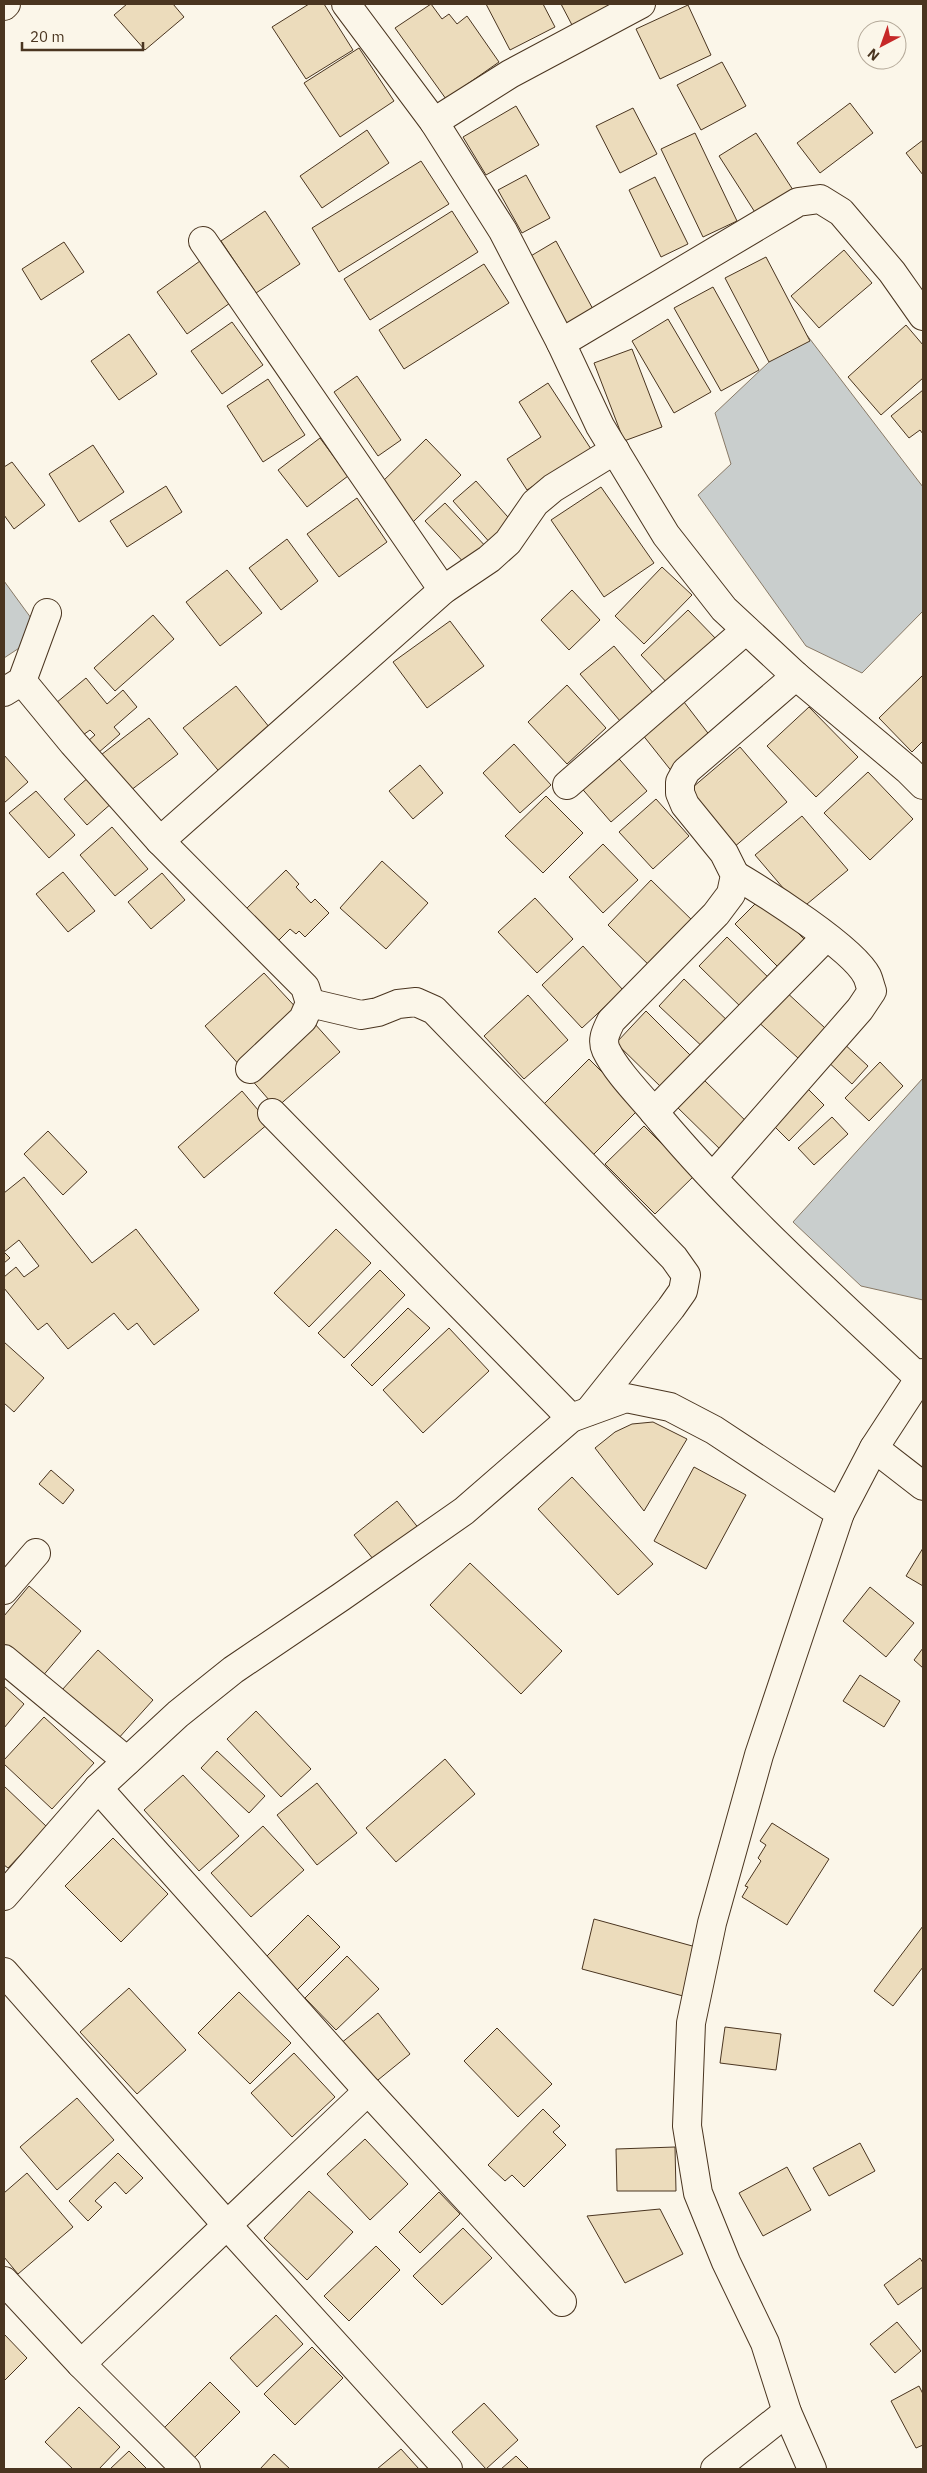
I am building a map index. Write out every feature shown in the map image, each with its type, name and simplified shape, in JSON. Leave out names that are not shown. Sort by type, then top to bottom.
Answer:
[{"type":"street","points":[[346,4],[434,122],[503,230],[561,343],[600,426],[666,535],[724,609],[746,630],[796,676],[918,770]]},
{"type":"street","points":[[434,122],[510,74],[641,4]]},
{"type":"street","points":[[561,343],[798,202],[820,199],[841,212],[892,272],[923,316]]},
{"type":"street","points":[[203,241],[444,590]]},
{"type":"street","points":[[160,841],[444,590],[489,559],[508,542],[535,503],[547,493],[615,450]]},
{"type":"street","points":[[47,613],[13,686],[73,743],[160,841],[305,987],[310,1003],[303,1019],[250,1069]]},
{"type":"street","points":[[567,785],[746,630]]},
{"type":"street","points":[[713,1177],[860,1009],[872,991],[867,975],[826,937],[771,897],[735,875],[724,853],[686,805],[680,793],[680,782],[686,771],[796,676]]},
{"type":"street","points":[[735,875],[731,894],[716,914],[611,1021],[604,1035],[605,1048],[615,1064],[654,1112],[713,1177],[807,1271],[921,1375],[874,1448],[840,1513],[756,1764],[712,1923],[691,2023],[687,2126],[698,2193],[726,2262],[764,2343],[787,2412],[812,2469]]},
{"type":"street","points":[[654,1112],[826,937]]},
{"type":"street","points":[[4,1896],[98,1788],[178,1714],[233,1670],[464,1511],[579,1415],[671,1308],[683,1290],[686,1275],[674,1258],[434,1010],[416,1002],[398,1004],[378,1012],[361,1015],[310,1003]]},
{"type":"street","points":[[272,1113],[579,1415]]},
{"type":"street","points":[[579,1415],[626,1398],[670,1407],[714,1430],[840,1513]]},
{"type":"street","points":[[874,1448],[923,1486]]},
{"type":"street","points":[[4,1590],[36,1553]]},
{"type":"street","points":[[4,1659],[127,1761]]},
{"type":"street","points":[[98,1788],[368,2091],[562,2302]]},
{"type":"street","points":[[4,1972],[226,2224],[448,2469]]},
{"type":"street","points":[[81,2364],[226,2224],[368,2091]]},
{"type":"street","points":[[4,2280],[81,2364],[186,2469]]},
{"type":"street","points":[[715,2469],[787,2412]]},
{"type":"shaded area","points":[[803,330],[923,487],[923,611],[862,673],[806,646],[698,495],[731,464],[715,413]]},
{"type":"shaded area","points":[[4,581],[42,633],[4,658]]},
{"type":"shaded area","points":[[923,1078],[923,1300],[861,1286],[793,1222]]},
{"type":"building","points":[[127,4],[173,4],[184,17],[145,50],[114,15]]},
{"type":"building","points":[[309,4],[324,4],[353,50],[306,79],[272,27]]},
{"type":"building","points":[[431,4],[442,19],[449,14],[457,24],[467,16],[499,62],[446,99],[395,28]]},
{"type":"building","points":[[486,4],[543,4],[555,27],[510,50]]},
{"type":"building","points":[[561,4],[613,4],[572,25]]},
{"type":"building","points":[[688,5],[711,55],[660,79],[636,29]]},
{"type":"building","points":[[359,48],[394,101],[340,137],[304,83]]},
{"type":"building","points":[[722,62],[746,106],[701,130],[677,85]]},
{"type":"building","points":[[850,103],[873,133],[820,173],[797,143]]},
{"type":"building","points":[[516,106],[539,145],[486,175],[463,137]]},
{"type":"building","points":[[633,108],[657,154],[620,173],[596,126]]},
{"type":"building","points":[[367,130],[389,163],[322,208],[300,176]]},
{"type":"building","points":[[695,133],[737,221],[703,237],[661,149]]},
{"type":"building","points":[[756,133],[795,193],[758,217],[719,156]]},
{"type":"building","points":[[923,140],[923,175],[906,153]]},
{"type":"building","points":[[421,161],[449,204],[339,272],[312,228]]},
{"type":"building","points":[[526,175],[550,218],[522,233],[498,190]]},
{"type":"building","points":[[655,177],[688,244],[661,257],[629,190]]},
{"type":"building","points":[[265,211],[300,264],[256,293],[221,241]]},
{"type":"building","points":[[452,211],[478,252],[370,320],[344,279]]},
{"type":"building","points":[[556,241],[594,311],[563,329],[524,260]]},
{"type":"building","points":[[64,242],[84,272],[41,300],[22,269]]},
{"type":"building","points":[[844,250],[872,283],[819,328],[791,296]]},
{"type":"building","points":[[766,257],[810,341],[769,362],[725,278]]},
{"type":"building","points":[[200,261],[230,303],[187,334],[157,292]]},
{"type":"building","points":[[484,264],[509,303],[404,369],[379,330]]},
{"type":"building","points":[[713,287],[759,370],[721,391],[674,308]]},
{"type":"building","points":[[668,319],[711,392],[674,413],[632,341]]},
{"type":"building","points":[[232,322],[263,365],[222,394],[191,351]]},
{"type":"building","points":[[906,325],[923,345],[923,378],[881,415],[848,377]]},
{"type":"building","points":[[129,334],[157,374],[119,400],[91,361]]},
{"type":"building","points":[[632,349],[662,427],[624,441],[594,363]]},
{"type":"building","points":[[357,376],[401,440],[378,456],[334,392]]},
{"type":"building","points":[[268,379],[305,435],[263,462],[227,406]]},
{"type":"building","points":[[548,383],[591,449],[527,490],[507,459],[541,437],[519,402]]},
{"type":"building","points":[[923,390],[923,434],[920,430],[909,438],[891,416]]},
{"type":"building","points":[[320,438],[348,476],[307,507],[278,470]]},
{"type":"building","points":[[426,439],[461,475],[413,522],[378,486]]},
{"type":"building","points":[[93,445],[124,492],[79,522],[49,474]]},
{"type":"building","points":[[12,462],[45,505],[14,529],[4,515],[4,467]]},
{"type":"building","points":[[476,481],[515,525],[492,545],[453,501]]},
{"type":"building","points":[[166,486],[182,512],[127,547],[110,521]]},
{"type":"building","points":[[601,487],[654,563],[604,597],[551,520]]},
{"type":"building","points":[[357,498],[387,542],[339,577],[307,534]]},
{"type":"building","points":[[445,503],[489,550],[469,568],[425,521]]},
{"type":"building","points":[[287,539],[318,581],[281,610],[249,568]]},
{"type":"building","points":[[662,567],[692,595],[644,644],[615,616]]},
{"type":"building","points":[[227,570],[262,613],[220,646],[186,602]]},
{"type":"building","points":[[572,590],[600,620],[569,650],[541,620]]},
{"type":"building","points":[[688,610],[718,641],[670,686],[641,655]]},
{"type":"building","points":[[153,615],[174,639],[115,691],[94,668]]},
{"type":"building","points":[[450,621],[484,666],[427,708],[393,662]]},
{"type":"building","points":[[614,646],[659,700],[626,728],[580,674]]},
{"type":"building","points":[[923,675],[923,741],[912,752],[879,718]]},
{"type":"building","points":[[86,678],[107,704],[123,690],[137,707],[114,727],[120,734],[98,753],[88,741],[95,735],[90,730],[83,735],[56,703]]},
{"type":"building","points":[[567,685],[606,728],[567,764],[528,722]]},
{"type":"building","points":[[236,686],[274,733],[222,775],[183,728]]},
{"type":"building","points":[[684,702],[714,741],[673,773],[642,734]]},
{"type":"building","points":[[809,707],[858,757],[816,797],[767,746]]},
{"type":"building","points":[[149,718],[178,754],[126,794],[97,758]]},
{"type":"building","points":[[514,744],[551,785],[520,813],[483,773]]},
{"type":"building","points":[[740,747],[787,802],[733,848],[686,793]]},
{"type":"building","points":[[614,753],[647,791],[611,822],[578,784]]},
{"type":"building","points":[[4,755],[28,782],[4,803]]},
{"type":"building","points":[[420,765],[443,793],[413,819],[389,791]]},
{"type":"building","points":[[868,772],[913,819],[870,860],[824,813]]},
{"type":"building","points":[[90,776],[113,802],[87,825],[64,799]]},
{"type":"building","points":[[36,791],[75,835],[49,858],[9,813]]},
{"type":"building","points":[[546,796],[583,833],[543,873],[505,836]]},
{"type":"building","points":[[656,799],[689,836],[653,869],[619,832]]},
{"type":"building","points":[[802,816],[848,870],[801,909],[755,855]]},
{"type":"building","points":[[112,827],[148,869],[115,896],[80,855]]},
{"type":"building","points":[[603,844],[638,880],[603,913],[569,877]]},
{"type":"building","points":[[382,861],[428,903],[386,949],[340,908]]},
{"type":"building","points":[[286,870],[299,884],[296,887],[311,903],[315,899],[329,913],[305,937],[299,931],[296,934],[290,929],[277,942],[244,911]]},
{"type":"building","points":[[63,872],[95,911],[68,932],[36,894]]},
{"type":"building","points":[[162,873],[185,900],[151,929],[128,902]]},
{"type":"building","points":[[651,880],[698,926],[655,971],[608,925]]},
{"type":"building","points":[[762,897],[811,946],[784,973],[735,924]]},
{"type":"building","points":[[535,898],[573,939],[537,973],[498,932]]},
{"type":"building","points":[[727,937],[774,983],[746,1012],[699,966]]},
{"type":"building","points":[[583,946],[623,990],[582,1028],[542,985]]},
{"type":"building","points":[[264,973],[301,1013],[241,1067],[205,1026]]},
{"type":"building","points":[[684,979],[732,1025],[707,1051],[659,1006]]},
{"type":"building","points":[[783,989],[825,1028],[798,1058],[755,1019]]},
{"type":"building","points":[[528,995],[568,1040],[524,1079],[484,1036]]},
{"type":"building","points":[[646,1011],[693,1058],[663,1089],[616,1043]]},
{"type":"building","points":[[314,1023],[340,1052],[276,1108],[250,1078]]},
{"type":"building","points":[[841,1041],[868,1066],[852,1084],[825,1059]]},
{"type":"building","points":[[589,1059],[639,1109],[590,1158],[540,1108]]},
{"type":"building","points":[[880,1062],[903,1086],[869,1121],[845,1098]]},
{"type":"building","points":[[702,1078],[753,1128],[726,1155],[675,1105]]},
{"type":"building","points":[[806,1087],[824,1105],[789,1141],[771,1123]]},
{"type":"building","points":[[242,1091],[269,1123],[204,1178],[178,1147]]},
{"type":"building","points":[[832,1117],[848,1134],[814,1165],[798,1148]]},
{"type":"building","points":[[644,1126],[694,1176],[655,1214],[605,1164]]},
{"type":"building","points":[[48,1131],[87,1172],[63,1195],[24,1154]]},
{"type":"building","points":[[24,1177],[92,1263],[136,1229],[199,1310],[154,1345],[137,1323],[128,1330],[114,1313],[68,1349],[47,1323],[38,1330],[4,1288],[4,1277],[16,1267],[24,1277],[39,1266],[19,1240],[4,1252],[4,1193]]},
{"type":"building","points":[[336,1229],[371,1263],[309,1327],[274,1293]]},
{"type":"building","points":[[4,1252],[10,1258],[4,1263]]},
{"type":"building","points":[[380,1270],[405,1295],[344,1358],[318,1333]]},
{"type":"building","points":[[408,1308],[430,1328],[372,1386],[351,1365]]},
{"type":"building","points":[[449,1328],[489,1371],[423,1433],[383,1390]]},
{"type":"building","points":[[4,1342],[44,1378],[14,1412],[4,1403]]},
{"type":"building","points":[[653,1422],[687,1439],[644,1511],[595,1448],[615,1432],[632,1424]]},
{"type":"building","points":[[694,1467],[746,1495],[706,1569],[654,1541]]},
{"type":"building","points":[[51,1470],[74,1490],[63,1504],[39,1484]]},
{"type":"building","points":[[572,1477],[653,1564],[618,1595],[538,1509]]},
{"type":"building","points":[[397,1501],[420,1530],[377,1564],[354,1535]]},
{"type":"building","points":[[923,1548],[923,1586],[906,1576]]},
{"type":"building","points":[[470,1563],[562,1651],[521,1694],[430,1605]]},
{"type":"building","points":[[29,1586],[81,1631],[41,1678],[4,1645],[4,1616]]},
{"type":"building","points":[[870,1587],[914,1623],[886,1657],[843,1621]]},
{"type":"building","points":[[923,1648],[923,1668],[914,1660]]},
{"type":"building","points":[[98,1650],[153,1700],[117,1740],[62,1690]]},
{"type":"building","points":[[860,1675],[900,1701],[884,1727],[843,1701]]},
{"type":"building","points":[[4,1686],[24,1704],[4,1728]]},
{"type":"building","points":[[256,1711],[311,1769],[281,1797],[227,1739]]},
{"type":"building","points":[[44,1717],[94,1763],[52,1809],[4,1764],[4,1760]]},
{"type":"building","points":[[217,1751],[265,1796],[249,1813],[201,1768]]},
{"type":"building","points":[[445,1759],[475,1794],[396,1862],[366,1828]]},
{"type":"building","points":[[183,1775],[239,1836],[199,1871],[144,1810]]},
{"type":"building","points":[[317,1783],[357,1833],[317,1865],[277,1815]]},
{"type":"building","points":[[4,1786],[47,1827],[8,1868],[4,1865]]},
{"type":"building","points":[[772,1823],[829,1859],[787,1925],[742,1897],[748,1887],[745,1886],[761,1861],[758,1858],[766,1845],[760,1841]]},
{"type":"building","points":[[263,1826],[304,1870],[251,1917],[211,1873]]},
{"type":"building","points":[[113,1838],[168,1894],[121,1942],[65,1886]]},
{"type":"building","points":[[308,1915],[340,1947],[295,1992],[263,1960]]},
{"type":"building","points":[[594,1919],[696,1947],[683,1996],[582,1969]]},
{"type":"building","points":[[923,1926],[923,1967],[893,2006],[874,1991]]},
{"type":"building","points":[[347,1956],[379,1989],[336,2030],[305,1998]]},
{"type":"building","points":[[129,1988],[186,2050],[137,2094],[80,2032]]},
{"type":"building","points":[[239,1992],[291,2043],[250,2084],[198,2033]]},
{"type":"building","points":[[378,2013],[410,2054],[373,2084],[340,2044]]},
{"type":"building","points":[[725,2027],[781,2034],[776,2070],[720,2063]]},
{"type":"building","points":[[497,2028],[552,2084],[518,2117],[464,2061]]},
{"type":"building","points":[[294,2053],[335,2097],[292,2137],[251,2093]]},
{"type":"building","points":[[77,2098],[114,2140],[57,2190],[20,2147]]},
{"type":"building","points":[[543,2109],[560,2126],[553,2132],[566,2145],[524,2187],[512,2175],[505,2181],[488,2165]]},
{"type":"building","points":[[365,2139],[408,2184],[370,2220],[327,2174]]},
{"type":"building","points":[[860,2143],[875,2171],[829,2196],[813,2168]]},
{"type":"building","points":[[675,2147],[676,2191],[617,2191],[616,2149]]},
{"type":"building","points":[[118,2153],[143,2178],[126,2194],[115,2182],[95,2201],[102,2207],[88,2221],[69,2201]]},
{"type":"building","points":[[787,2167],[811,2210],[763,2236],[739,2193]]},
{"type":"building","points":[[27,2173],[73,2227],[18,2274],[4,2257],[4,2193]]},
{"type":"building","points":[[309,2191],[353,2232],[307,2280],[264,2238]]},
{"type":"building","points":[[439,2192],[460,2214],[420,2253],[399,2232]]},
{"type":"building","points":[[660,2209],[683,2254],[625,2283],[587,2216]]},
{"type":"building","points":[[463,2228],[492,2258],[442,2305],[413,2276]]},
{"type":"building","points":[[376,2246],[400,2270],[349,2321],[324,2296]]},
{"type":"building","points":[[920,2258],[923,2263],[923,2287],[898,2305],[884,2285]]},
{"type":"building","points":[[276,2315],[303,2344],[257,2387],[230,2358]]},
{"type":"building","points":[[897,2322],[921,2351],[895,2373],[870,2344]]},
{"type":"building","points":[[4,2334],[27,2358],[4,2381]]},
{"type":"building","points":[[312,2347],[343,2378],[295,2425],[264,2394]]},
{"type":"building","points":[[210,2382],[240,2412],[193,2459],[163,2429]]},
{"type":"building","points":[[919,2386],[923,2394],[923,2445],[916,2448],[891,2401]]},
{"type":"building","points":[[484,2403],[518,2440],[486,2469],[452,2432]]},
{"type":"building","points":[[79,2407],[120,2447],[99,2469],[73,2469],[45,2442]]},
{"type":"building","points":[[401,2449],[419,2469],[377,2469]]},
{"type":"building","points":[[129,2451],[147,2469],[110,2469]]},
{"type":"building","points":[[274,2454],[290,2469],[260,2469]]},
{"type":"building","points":[[516,2456],[529,2469],[501,2469]]}]
